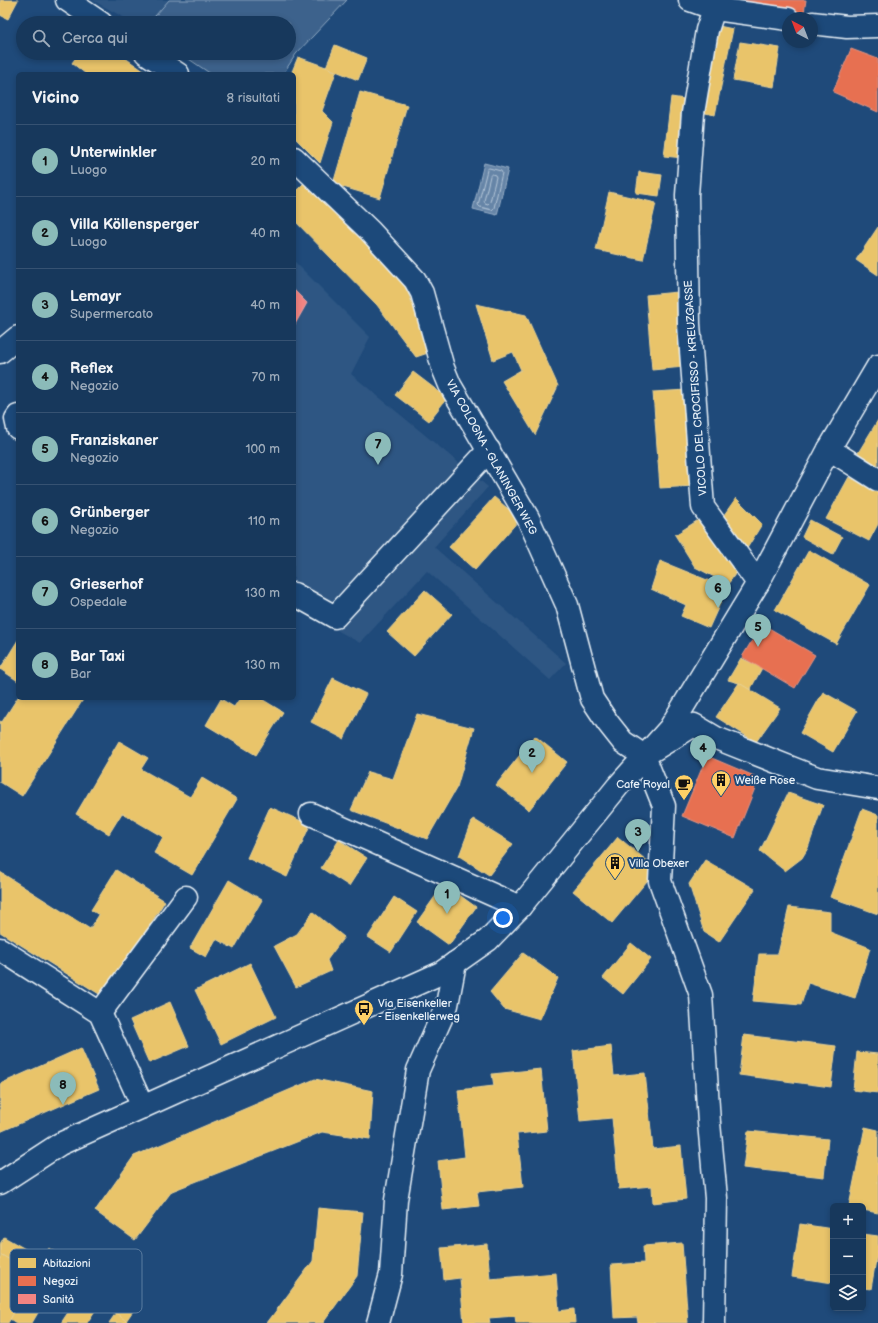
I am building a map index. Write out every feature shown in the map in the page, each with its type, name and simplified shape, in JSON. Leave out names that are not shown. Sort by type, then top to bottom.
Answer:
[{"type":"street","points":[[67,0],[91,16]]},
{"type":"street","points":[[690,0],[782,19]]},
{"type":"street","name":"VICOLO DEL CROCIFISSO - KREUZGASSE","points":[[716,5],[707,30],[693,113],[687,195],[689,324],[703,507],[758,583]]},
{"type":"street","points":[[818,24],[847,27],[878,26]]},
{"type":"street","points":[[157,60],[175,72]]},
{"type":"street","name":"VIA COLOGNA - GLANINGER WEG","points":[[296,160],[370,231],[415,280],[422,293],[443,368],[450,385],[528,518],[567,605],[592,699],[623,742],[644,756]]},
{"type":"street","points":[[0,352],[16,339]]},
{"type":"street","points":[[0,1183],[60,1144],[441,972],[488,940],[520,907],[644,756],[670,728],[758,583],[829,449],[878,366]]},
{"type":"street","points":[[829,449],[878,480]]},
{"type":"street","points":[[296,595],[335,617],[489,450]]},
{"type":"street","points":[[644,756],[694,725],[716,738],[817,778],[878,788]]},
{"type":"street","points":[[644,756],[664,806],[660,880],[701,995],[709,1123],[716,1198],[714,1323]]},
{"type":"street","points":[[311,814],[520,907]]},
{"type":"street","points":[[100,1013],[186,897]]},
{"type":"street","points":[[0,948],[100,1013],[143,1106]]},
{"type":"street","points":[[378,1323],[391,1274],[396,1200],[418,1070],[447,1005],[455,963]]},
{"type":"shaded area","points":[[92,0],[169,0],[155,16],[121,16]]},
{"type":"shaded area","points":[[169,0],[347,0],[296,54],[296,16],[155,16]]},
{"type":"shaded area","points":[[190,60],[292,60],[284,72],[208,72]]},
{"type":"shaded area","points":[[296,263],[370,337],[351,374],[488,487],[434,547],[566,663],[550,680],[427,571],[360,643],[296,607]]},
{"type":"water","points":[[484,163],[508,169],[497,215],[473,209]]},
{"type":"building: Abitazioni","points":[[0,0],[18,0],[8,19],[0,15]]},
{"type":"building: Abitazioni","points":[[714,25],[733,29],[715,115],[696,111]]},
{"type":"building: Abitazioni","points":[[740,42],[780,48],[774,87],[733,80]]},
{"type":"building: Abitazioni","points":[[335,45],[367,58],[358,80],[326,67]]},
{"type":"building: Abitazioni","points":[[298,57],[336,72],[322,111],[333,122],[320,163],[296,139],[296,72],[292,72]]},
{"type":"building: Abitazioni","points":[[74,60],[128,60],[145,72],[83,72],[72,63]]},
{"type":"building: Abitazioni","points":[[360,92],[407,105],[380,198],[333,184]]},
{"type":"building: Abitazioni","points":[[671,97],[691,100],[683,158],[664,156]]},
{"type":"building: Abitazioni","points":[[639,172],[662,175],[659,196],[636,193]]},
{"type":"building: Abitazioni","points":[[308,179],[399,271],[414,308],[428,353],[416,357],[377,305],[296,222],[296,191]]},
{"type":"building: Abitazioni","points":[[609,192],[656,203],[643,260],[596,250]]},
{"type":"building: Abitazioni","points":[[878,227],[878,275],[856,260]]},
{"type":"building: Abitazioni","points":[[678,292],[684,367],[652,370],[646,295]]},
{"type":"building: Abitazioni","points":[[476,304],[526,315],[558,386],[535,435],[502,381],[521,370],[513,352],[493,360]]},
{"type":"building: Abitazioni","points":[[413,372],[447,398],[429,421],[395,395]]},
{"type":"building: Abitazioni","points":[[687,390],[694,486],[660,488],[653,392]]},
{"type":"building: Abitazioni","points":[[878,420],[878,466],[858,453]]},
{"type":"building: Abitazioni","points":[[849,477],[878,493],[878,524],[869,541],[826,519]]},
{"type":"building: Abitazioni","points":[[494,497],[520,519],[475,570],[449,547]]},
{"type":"building: Abitazioni","points":[[736,498],[762,524],[746,550],[719,522]]},
{"type":"building: Abitazioni","points":[[703,517],[738,570],[728,584],[695,567],[675,535]]},
{"type":"building: Abitazioni","points":[[810,520],[842,537],[833,554],[802,537]]},
{"type":"building: Abitazioni","points":[[809,550],[870,585],[836,644],[775,610]]},
{"type":"building: Abitazioni","points":[[660,561],[727,588],[709,628],[681,616],[686,605],[651,589]]},
{"type":"building: Abitazioni","points":[[425,590],[452,614],[414,656],[387,632]]},
{"type":"building: Abitazioni","points":[[16,643],[16,680],[0,669]]},
{"type":"building: Abitazioni","points":[[741,658],[762,668],[750,690],[739,683],[728,680]]},
{"type":"building: Abitazioni","points":[[333,678],[366,694],[344,739],[311,722]]},
{"type":"building: Abitazioni","points":[[739,683],[780,708],[756,742],[716,717]]},
{"type":"building: Abitazioni","points":[[823,692],[857,711],[833,752],[800,733]]},
{"type":"building: Abitazioni","points":[[16,700],[83,700],[22,796],[0,782],[0,721],[2,722]]},
{"type":"building: Abitazioni","points":[[220,700],[234,707],[239,700],[263,700],[283,712],[256,755],[206,725]]},
{"type":"building: Abitazioni","points":[[417,714],[474,728],[457,787],[427,839],[351,810],[368,772],[393,779]]},
{"type":"building: Abitazioni","points":[[535,736],[567,762],[529,810],[496,785]]},
{"type":"building: Abitazioni","points":[[119,741],[148,758],[141,769],[190,797],[202,778],[237,799],[192,875],[154,853],[163,837],[122,813],[109,834],[76,814]]},
{"type":"building: Abitazioni","points":[[788,793],[823,805],[808,848],[802,858],[785,871],[760,851]]},
{"type":"building: Abitazioni","points":[[270,807],[310,825],[287,877],[247,858]]},
{"type":"building: Abitazioni","points":[[862,809],[878,815],[878,914],[830,897]]},
{"type":"building: Abitazioni","points":[[473,819],[513,844],[489,875],[459,856]]},
{"type":"building: Abitazioni","name":"Villa Obexer","points":[[618,837],[657,869],[612,923],[573,891]]},
{"type":"building: Abitazioni","points":[[339,840],[367,858],[349,886],[321,868]]},
{"type":"building: Abitazioni","points":[[705,860],[755,889],[719,942],[704,932],[689,884]]},
{"type":"building: Abitazioni","points":[[116,870],[165,901],[104,997],[0,932],[0,872],[90,929],[99,915],[91,910]]},
{"type":"building: Abitazioni","points":[[229,880],[262,900],[234,949],[216,939],[206,957],[190,948]]},
{"type":"building: Abitazioni","points":[[444,884],[476,907],[449,945],[417,922]]},
{"type":"building: Abitazioni","points":[[394,897],[417,912],[391,952],[368,937]]},
{"type":"building: Abitazioni","points":[[789,907],[830,912],[830,932],[870,948],[855,998],[808,983],[801,1005],[753,1001],[759,954],[778,954]]},
{"type":"building: Abitazioni","points":[[313,912],[344,937],[327,960],[331,971],[296,987],[274,946],[297,934]]},
{"type":"building: Abitazioni","points":[[631,943],[651,959],[623,994],[603,978]]},
{"type":"building: Abitazioni","points":[[523,953],[558,978],[540,1019],[504,1009],[490,992]]},
{"type":"building: Abitazioni","points":[[250,963],[276,1017],[221,1044],[195,990]]},
{"type":"building: Abitazioni","points":[[170,1002],[189,1046],[149,1063],[130,1020]]},
{"type":"building: Abitazioni","points":[[744,1035],[836,1046],[831,1087],[739,1075]]},
{"type":"building: Abitazioni","points":[[611,1046],[614,1076],[645,1073],[653,1149],[681,1146],[686,1199],[653,1203],[652,1186],[619,1189],[612,1118],[580,1121],[573,1051]]},
{"type":"building: Abitazioni","points":[[81,1048],[99,1089],[0,1132],[0,1084]]},
{"type":"building: Abitazioni","points":[[857,1052],[878,1054],[878,1093],[853,1090]]},
{"type":"building: Abitazioni","points":[[541,1069],[547,1131],[517,1134],[523,1187],[477,1192],[479,1206],[443,1210],[438,1161],[465,1157],[458,1090],[494,1086],[492,1074]]},
{"type":"building: Abitazioni","points":[[315,1079],[373,1091],[370,1139],[322,1132],[172,1191],[135,1240],[95,1211],[134,1156]]},
{"type":"building: Abitazioni","points":[[865,1127],[878,1130],[878,1213],[866,1211],[866,1203],[850,1203]]},
{"type":"building: Abitazioni","points":[[748,1131],[828,1139],[824,1177],[743,1168]]},
{"type":"building: Abitazioni","points":[[318,1208],[363,1212],[357,1276],[323,1323],[267,1323],[313,1261]]},
{"type":"building: Abitazioni","points":[[800,1224],[830,1229],[830,1283],[792,1277]]},
{"type":"building: Abitazioni","points":[[866,1234],[878,1236],[878,1248],[871,1289],[866,1288]]},
{"type":"building: Abitazioni","points":[[4,1237],[25,1249],[10,1249],[10,1260],[0,1254],[0,1244]]},
{"type":"building: Abitazioni","points":[[682,1243],[688,1323],[638,1323],[637,1317],[614,1318],[611,1265],[644,1263],[643,1246]]},
{"type":"building: Abitazioni","points":[[487,1244],[490,1279],[556,1273],[559,1311],[574,1309],[575,1323],[516,1323],[515,1316],[489,1318],[490,1323],[464,1323],[460,1278],[444,1280],[441,1248]]},
{"type":"building: Abitazioni","points":[[0,1254],[10,1260],[10,1313],[14,1313],[8,1323],[0,1323]]},
{"type":"building: Abitazioni","points":[[13,1313],[38,1313],[32,1323],[16,1323],[10,1319]]},
{"type":"building: Abitazioni","points":[[68,1313],[94,1313],[87,1323],[61,1323]]},
{"type":"building: Abitazioni","points":[[114,1313],[132,1313],[126,1321]]},
{"type":"building: Abitazioni","points":[[116,1313],[126,1321],[129,1323],[109,1323]]},
{"type":"building: Negozi","points":[[741,0],[806,0],[804,12]]},
{"type":"building: Negozi","points":[[851,49],[878,59],[878,112],[833,92]]},
{"type":"building: Negozi","points":[[762,624],[815,655],[795,688],[742,657]]},
{"type":"building: Negozi","name":"Weiße Rose","points":[[707,756],[759,778],[735,838],[682,816]]},
{"type":"building: Sanità","points":[[296,292],[307,303],[296,322]]},
{"type":"place","name":"Grieserhof","points":[[378,465]]},
{"type":"place","name":"Grünberger","points":[[718,608]]},
{"type":"place","name":"Franziskaner","points":[[758,647]]},
{"type":"place","name":"Reflex","points":[[703,768]]},
{"type":"place","name":"Villa Köllensperger","points":[[532,773]]},
{"type":"place","name":"Weiße Rose","points":[[721,797]]},
{"type":"place","name":"Cafe Royal","points":[[684,801]]},
{"type":"place","name":"Lemayr","points":[[638,852]]},
{"type":"place","name":"Villa Obexer","points":[[615,880]]},
{"type":"place","name":"Unterwinkler","points":[[447,914]]},
{"type":"place","name":"Via Eisenkeller - Eisenkellerweg","points":[[364,1026]]},
{"type":"place","name":"Bar Taxi","points":[[63,1105]]}]
